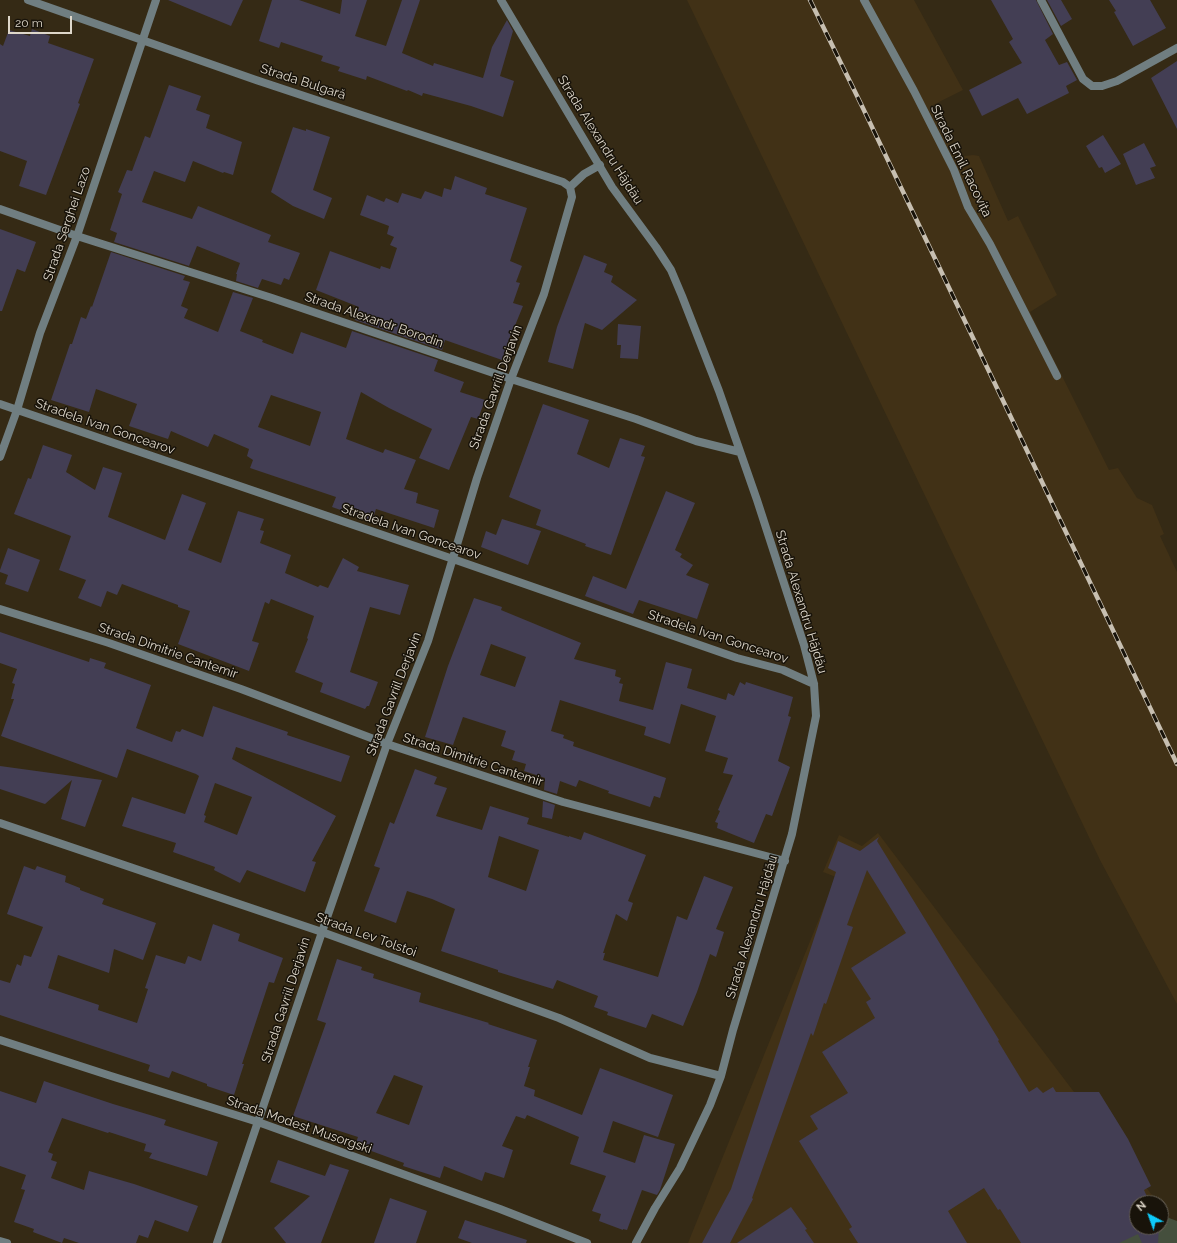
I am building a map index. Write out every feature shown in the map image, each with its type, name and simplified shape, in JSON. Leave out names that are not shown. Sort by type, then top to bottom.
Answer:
[{"type":"street","name":"Strada Bulgară","points":[[28,0],[256,80],[558,180],[570,187]]},
{"type":"street","name":"Strada Serghei Lazo","points":[[0,457],[17,410],[40,333],[77,236],[156,0]]},
{"type":"street","name":"Strada Alexandru Hâjdău","points":[[502,0],[612,187],[671,270],[719,390],[757,500],[804,645],[814,684],[816,716],[792,834],[733,1030],[721,1076],[710,1105],[680,1168],[655,1208],[636,1243]]},
{"type":"street","name":"Strada Emil Racovița","points":[[864,0],[914,91],[954,170],[968,207],[990,244],[1056,376]]},
{"type":"street","points":[[1041,0],[1083,79],[1092,86],[1102,86],[1117,81],[1177,48]]},
{"type":"street","points":[[570,187],[584,174],[600,165]]},
{"type":"street","name":"Strada Gavriil Derjavin","points":[[217,1243],[387,744],[428,641],[477,478],[511,379],[544,294],[572,197],[570,187]]},
{"type":"street","name":"Strada Alexandr Borodin","points":[[0,208],[77,236],[272,298],[511,379],[636,419],[696,441],[740,452]]},
{"type":"street","name":"Stradela Ivan Goncearov","points":[[0,404],[737,658],[783,670],[814,684]]},
{"type":"street","name":"Strada Dimitrie Cantemir","points":[[0,609],[109,643],[241,689],[387,744],[563,802],[784,861]]},
{"type":"street","name":"Strada Lev Tolstoi","points":[[0,823],[322,932],[559,1018],[650,1058],[721,1076]]},
{"type":"street","name":"Strada Modest Musorgski","points":[[0,1040],[258,1122],[587,1243]]},
{"type":"street","points":[[0,1240],[7,1243]]},
{"type":"shaded area","points":[[687,0],[914,0],[963,90],[931,106],[957,157],[973,155],[979,156],[1008,221],[1018,216],[1057,295],[1030,312],[1109,470],[1118,468],[1137,498],[1152,505],[1164,534],[1160,536],[1177,572],[1177,1004],[1100,860]]},
{"type":"shaded area","points":[[878,833],[1152,1195],[1129,1195],[1129,1233],[1116,1243],[688,1243],[836,877],[823,872],[839,835],[862,846]]},
{"type":"green space","points":[[1169,1218],[1177,1221],[1177,1243],[1116,1243],[1132,1235],[1169,1235]]},
{"type":"building","points":[[168,0],[243,0],[231,26]]},
{"type":"building","points":[[272,0],[299,0],[340,14],[342,0],[367,0],[355,36],[386,46],[402,0],[420,0],[402,53],[433,66],[434,63],[483,78],[492,47],[507,20],[513,31],[500,76],[514,81],[503,117],[471,106],[423,93],[422,96],[367,76],[366,80],[338,71],[340,67],[321,61],[323,56],[281,42],[279,48],[259,41]]},
{"type":"building","points":[[991,0],[1036,0],[1053,34],[1045,40],[1059,65],[1067,62],[1077,80],[1066,86],[1069,93],[1027,114],[1018,98],[982,116],[969,90],[1022,63],[1009,42],[1013,39]]},
{"type":"building","points":[[1047,0],[1061,0],[1072,19],[1061,26]]},
{"type":"building","points":[[1109,0],[1150,0],[1166,28],[1133,46]]},
{"type":"building","points":[[32,29],[50,36],[48,43],[94,59],[78,103],[80,104],[46,195],[19,186],[27,161],[0,151],[0,44],[3,46],[9,30],[30,36]]},
{"type":"building","points":[[1177,61],[1177,129],[1151,78]]},
{"type":"building","points":[[169,85],[201,96],[196,110],[210,115],[206,128],[242,142],[233,175],[223,173],[193,161],[185,182],[154,171],[142,202],[192,219],[198,206],[271,235],[268,242],[300,253],[289,280],[284,278],[281,285],[262,279],[258,288],[236,281],[236,274],[240,263],[197,246],[189,266],[114,242],[117,233],[110,230],[122,194],[118,192],[127,170],[132,171],[145,136],[150,138]]},
{"type":"building","points":[[293,127],[306,131],[306,129],[330,137],[313,190],[332,198],[324,219],[293,206],[271,192]]},
{"type":"building","points":[[1103,135],[1121,164],[1105,173],[1102,167],[1099,168],[1086,146]]},
{"type":"building","points":[[1144,143],[1156,166],[1150,168],[1155,178],[1136,185],[1123,154]]},
{"type":"building","points":[[455,176],[487,188],[485,194],[527,208],[510,261],[522,266],[516,282],[520,283],[513,303],[523,306],[513,328],[502,360],[445,340],[442,350],[355,320],[359,307],[316,290],[330,251],[380,269],[381,266],[390,269],[397,248],[390,245],[394,237],[387,234],[389,226],[360,215],[367,195],[384,202],[386,198],[398,203],[402,193],[421,199],[425,191],[442,197],[444,188],[451,190]]},
{"type":"building","points":[[0,229],[36,242],[25,272],[17,269],[2,311],[0,311]]},
{"type":"building","points":[[111,252],[185,276],[183,280],[190,282],[181,306],[188,309],[184,318],[218,332],[233,292],[253,298],[240,331],[263,340],[262,342],[293,354],[301,332],[346,348],[352,331],[438,360],[434,371],[464,382],[460,392],[485,400],[478,419],[471,417],[449,470],[419,458],[432,429],[389,408],[361,392],[346,439],[383,453],[385,449],[416,460],[404,489],[418,493],[416,503],[439,510],[434,528],[376,509],[372,521],[332,507],[336,497],[250,468],[253,460],[247,456],[249,449],[214,434],[208,447],[171,431],[168,439],[129,426],[137,404],[96,389],[89,412],[51,400],[81,317],[86,319],[91,306],[92,307]],"holes":[[[271,395],[321,412],[310,446],[258,427]]]},
{"type":"building","points":[[584,255],[607,264],[604,272],[613,276],[611,282],[637,300],[602,330],[585,323],[573,369],[548,362],[557,327]]},
{"type":"building","points":[[618,324],[641,326],[638,359],[620,358],[621,345],[617,345]]},
{"type":"building","points":[[543,404],[589,420],[577,454],[609,468],[620,438],[645,446],[641,456],[645,457],[611,555],[585,546],[586,544],[536,525],[541,510],[509,497]]},
{"type":"building","points":[[43,445],[72,455],[66,472],[95,490],[103,467],[122,473],[108,517],[165,540],[182,494],[206,503],[188,550],[221,563],[238,511],[264,519],[260,530],[264,531],[260,543],[291,555],[285,573],[318,587],[320,585],[328,588],[343,558],[359,567],[357,571],[409,585],[400,615],[370,607],[350,672],[378,682],[369,706],[365,709],[320,692],[323,683],[295,672],[308,639],[307,638],[314,616],[271,599],[269,604],[265,602],[252,641],[259,643],[249,671],[178,644],[190,611],[178,607],[178,605],[122,584],[117,595],[107,591],[101,607],[78,598],[86,580],[59,570],[71,536],[14,514],[28,478],[31,479]]},
{"type":"building","points":[[666,491],[695,503],[675,550],[682,554],[680,557],[693,565],[686,575],[709,584],[697,619],[639,600],[633,614],[585,596],[593,576],[626,589]]},
{"type":"building","points":[[502,519],[541,531],[528,565],[481,547],[486,531],[496,535]]},
{"type":"building","points":[[8,548],[40,560],[28,592],[5,584],[8,575],[0,572],[0,570]]},
{"type":"building","points":[[474,598],[502,607],[501,610],[581,643],[574,659],[616,670],[615,676],[621,678],[619,683],[623,684],[619,701],[653,710],[666,662],[692,669],[687,688],[726,700],[728,693],[734,696],[740,682],[745,685],[746,682],[793,697],[788,716],[791,717],[778,761],[790,767],[772,816],[766,814],[754,843],[717,828],[718,823],[715,822],[720,811],[718,810],[733,775],[723,773],[728,758],[705,751],[716,716],[681,704],[670,744],[644,735],[646,727],[560,700],[551,731],[564,735],[563,738],[574,742],[573,746],[666,778],[660,798],[654,796],[650,807],[608,793],[609,791],[579,780],[576,787],[560,781],[557,794],[544,790],[545,778],[524,771],[526,764],[512,760],[515,751],[501,746],[506,731],[463,717],[453,745],[425,737],[448,666]],"holes":[[[491,644],[526,657],[515,687],[480,675]]]},
{"type":"building","points":[[0,632],[89,662],[90,658],[106,663],[104,668],[151,685],[136,728],[172,742],[176,731],[180,732],[182,729],[203,737],[213,706],[288,732],[287,735],[350,756],[341,782],[236,747],[232,759],[336,816],[312,861],[316,862],[305,892],[247,870],[240,883],[214,870],[215,867],[173,852],[176,843],[122,826],[132,797],[185,814],[199,776],[196,774],[127,749],[117,778],[1,736],[14,699],[11,699],[15,684],[12,683],[17,669],[0,663]],"holes":[[[215,783],[252,797],[237,835],[204,822],[206,816],[204,815]]]},
{"type":"building","points":[[0,766],[102,780],[85,827],[61,819],[72,780],[45,804],[0,789]]},
{"type":"building","points":[[415,769],[437,777],[434,784],[447,788],[436,816],[482,830],[490,806],[529,818],[527,824],[581,840],[584,832],[646,855],[628,901],[633,903],[627,921],[616,914],[603,953],[605,953],[603,960],[658,977],[677,916],[687,920],[704,876],[733,887],[716,929],[724,932],[716,957],[710,954],[683,1026],[652,1014],[646,1028],[607,1015],[608,1012],[594,1007],[598,996],[557,980],[553,989],[498,972],[498,970],[441,951],[455,909],[432,899],[407,891],[396,923],[364,911],[380,868],[374,866],[390,822],[394,824]],"holes":[[[499,836],[539,850],[526,891],[488,877]]]},
{"type":"building","points":[[543,801],[555,805],[552,819],[542,817]]},
{"type":"building","points":[[879,837],[877,841],[999,1040],[998,1041],[1029,1092],[1037,1087],[1043,1093],[1053,1087],[1056,1092],[1099,1092],[1128,1139],[1151,1186],[1144,1190],[1146,1195],[1129,1195],[1129,1235],[1136,1235],[1119,1243],[1021,1243],[1000,1209],[998,1210],[984,1188],[948,1211],[967,1243],[858,1243],[849,1229],[852,1227],[799,1141],[818,1129],[810,1116],[848,1093],[822,1052],[875,1018],[866,1002],[871,999],[851,968],[906,933],[867,870],[847,925],[853,927],[813,1036],[811,1033],[752,1198],[753,1199],[730,1243],[702,1243],[731,1189],[836,872],[828,868],[838,841],[860,851]]},
{"type":"building","points":[[24,866],[35,870],[37,866],[66,876],[65,882],[80,888],[80,890],[104,899],[102,904],[156,923],[143,960],[114,949],[109,973],[58,955],[48,988],[99,1005],[98,1010],[137,1023],[148,989],[145,988],[156,955],[185,964],[188,956],[201,961],[213,924],[240,934],[238,941],[283,958],[274,983],[269,982],[242,1064],[244,1064],[234,1095],[207,1086],[207,1084],[172,1071],[169,1078],[148,1071],[150,1065],[0,1015],[0,980],[10,983],[17,964],[21,966],[24,955],[31,957],[43,927],[7,914]]},
{"type":"building","points":[[337,959],[362,967],[361,970],[374,974],[373,978],[421,993],[419,1002],[489,1023],[488,1024],[537,1040],[528,1067],[530,1067],[524,1086],[535,1090],[534,1096],[582,1115],[600,1068],[673,1095],[658,1137],[613,1121],[603,1152],[635,1163],[644,1135],[675,1144],[660,1190],[657,1195],[642,1190],[627,1230],[623,1230],[599,1221],[601,1214],[592,1211],[606,1176],[570,1164],[579,1137],[527,1115],[525,1119],[516,1116],[502,1146],[513,1150],[504,1178],[485,1172],[482,1181],[444,1166],[440,1178],[403,1166],[404,1163],[355,1145],[358,1137],[293,1116],[326,1023],[317,1020]],"holes":[[[394,1075],[423,1086],[409,1125],[376,1113]]]},
{"type":"building","points":[[44,1081],[166,1120],[164,1125],[218,1142],[207,1176],[149,1158],[152,1153],[144,1151],[146,1144],[62,1118],[48,1152],[53,1154],[51,1160],[57,1162],[51,1178],[84,1190],[89,1171],[134,1184],[198,1206],[188,1232],[155,1220],[148,1238],[139,1235],[136,1243],[79,1243],[64,1238],[62,1243],[33,1232],[34,1229],[14,1222],[25,1190],[21,1189],[26,1175],[0,1166],[0,1091],[36,1103]]},
{"type":"building","points":[[278,1160],[325,1176],[330,1164],[349,1170],[321,1243],[286,1243],[274,1228],[310,1196],[270,1182]]},
{"type":"building","points":[[390,1198],[427,1211],[416,1243],[374,1243]]},
{"type":"building","points":[[791,1207],[807,1229],[805,1230],[814,1243],[737,1243]]},
{"type":"building","points":[[465,1220],[527,1240],[526,1243],[472,1243],[458,1238]]},
{"type":"building","points":[[1138,1235],[1158,1235],[1158,1243],[1142,1243]]},
{"type":"railway","points":[[810,0],[1177,764]]}]
